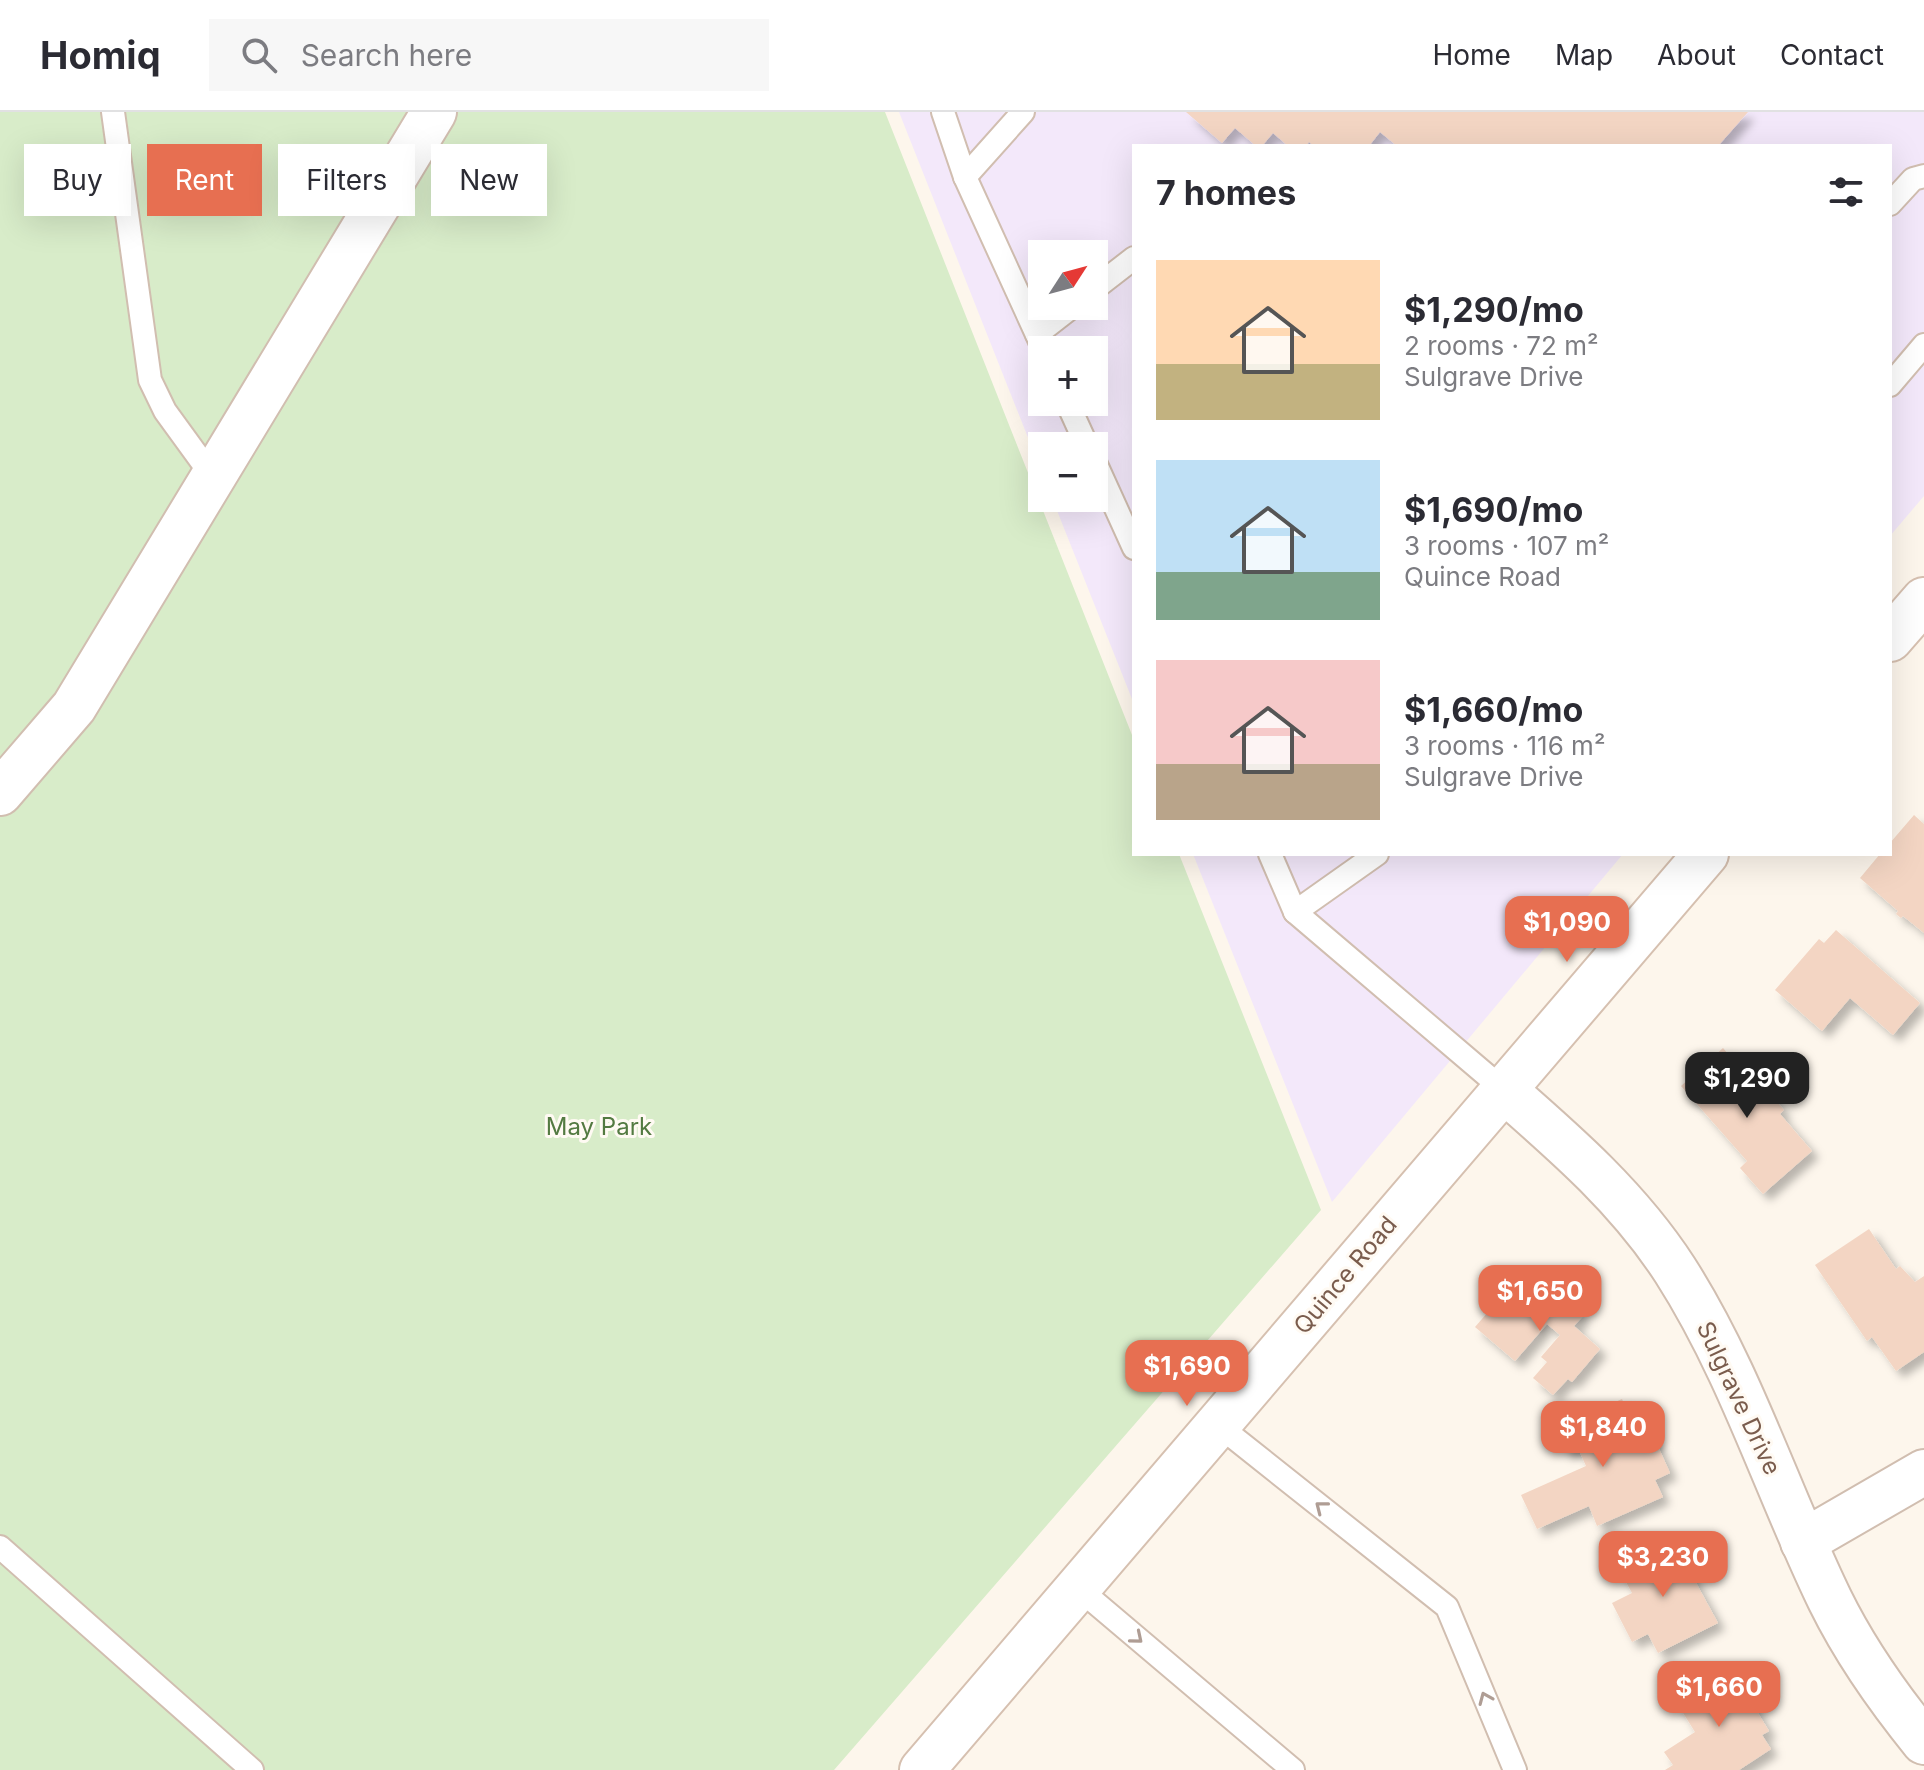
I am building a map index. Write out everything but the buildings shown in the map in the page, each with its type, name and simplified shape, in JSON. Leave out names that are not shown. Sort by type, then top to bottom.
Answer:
[{"type":"street","points":[[0,793],[74,707],[434,112]]},
{"type":"street","points":[[1892,637],[1924,600]]},
{"type":"street","name":"Quince Road","points":[[922,1770],[1704,856]]},
{"type":"street","name":"Sulgrave Drive","points":[[1504,1090],[1610,1187],[1646,1228],[1676,1273],[1756,1428],[1832,1604],[1861,1654],[1924,1742]]},
{"type":"street","points":[[1803,1542],[1924,1472]]},
{"type":"lane","points":[[113,112],[150,380],[165,411],[213,477]]},
{"type":"lane","points":[[943,112],[965,177],[1037,336]]},
{"type":"lane","points":[[965,177],[1023,112]]},
{"type":"lane","points":[[1892,202],[1913,179],[1924,176]]},
{"type":"lane","points":[[1108,278],[1132,260]]},
{"type":"lane","points":[[1046,336],[1060,320]]},
{"type":"lane","points":[[1892,383],[1924,345]]},
{"type":"lane","points":[[1108,491],[1132,544]]},
{"type":"lane","points":[[1271,856],[1295,912],[1504,1090]]},
{"type":"lane","points":[[1295,912],[1374,856]]},
{"type":"lane","points":[[1218,1425],[1447,1607],[1515,1770]]},
{"type":"lane","points":[[0,1547],[252,1770]]},
{"type":"lane","points":[[1078,1588],[1293,1770]]},
{"type":"shaded area","points":[[899,112],[1924,112],[1924,496],[1892,534],[1892,144],[1132,144],[1132,699],[1058,512],[1108,512],[1108,432],[1028,432],[1028,438]]},
{"type":"shaded area","points":[[1194,856],[1621,856],[1332,1202]]},
{"type":"green space","name":"May Park","points":[[0,112],[885,112],[1028,473],[1028,512],[1044,512],[1132,735],[1132,856],[1180,856],[1321,1210],[834,1770],[0,1770]]}]
